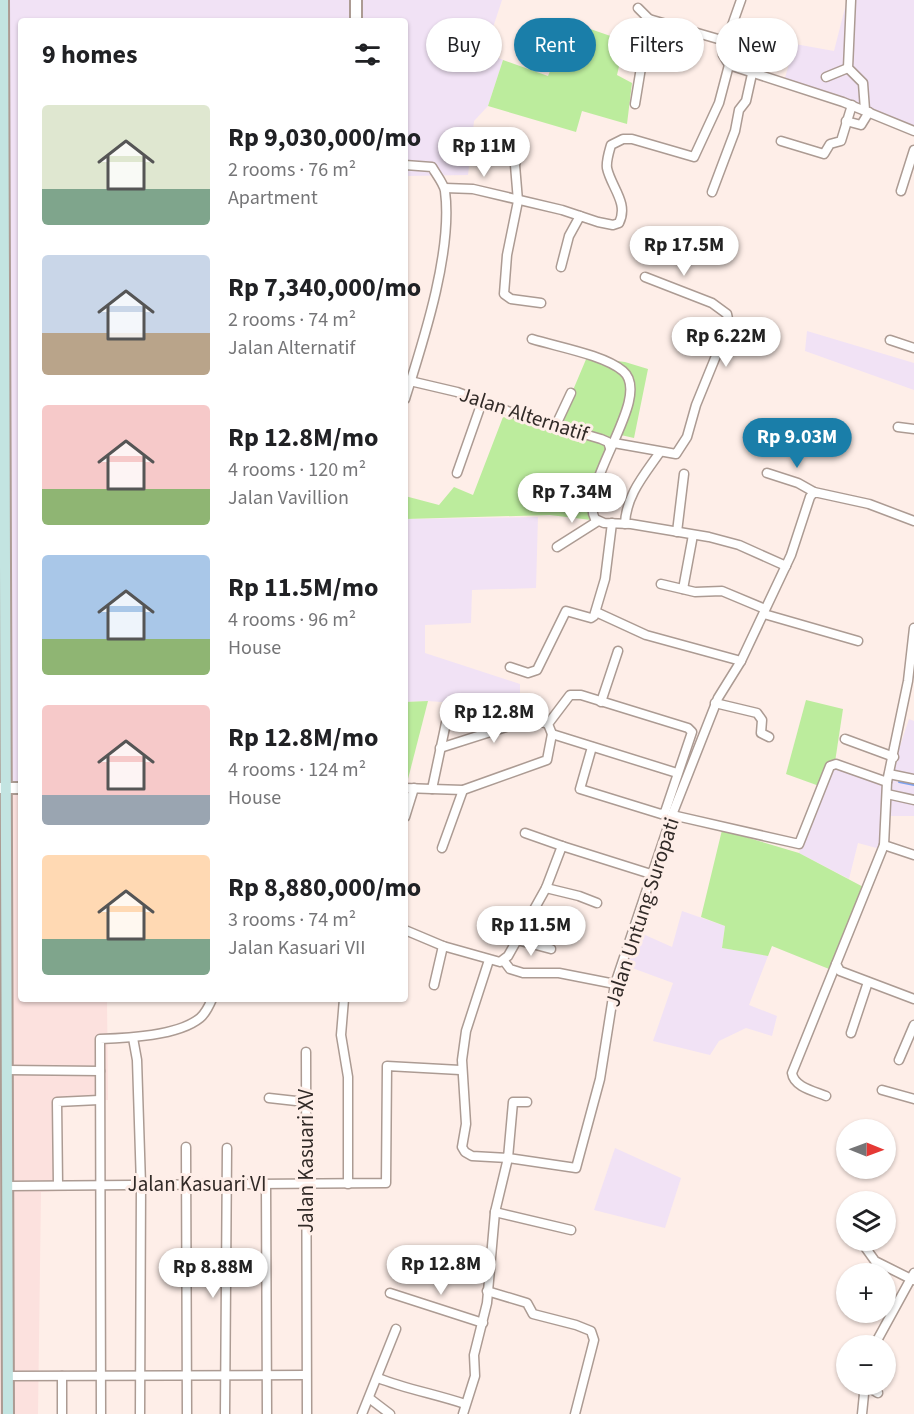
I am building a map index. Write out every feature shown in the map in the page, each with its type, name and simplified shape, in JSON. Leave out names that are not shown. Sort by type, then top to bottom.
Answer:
[{"type":"main road","points":[[3,0],[4,934],[8,1070],[8,1414]]},
{"type":"street","points":[[356,0],[356,18]]},
{"type":"street","points":[[734,18],[741,0]]},
{"type":"street","points":[[846,121],[861,125],[867,111],[863,83],[848,68],[851,0]]},
{"type":"street","points":[[638,8],[648,18]]},
{"type":"street","points":[[826,77],[848,68]]},
{"type":"street","points":[[635,104],[640,72]]},
{"type":"street","points":[[445,188],[473,189],[613,225],[621,219],[621,201],[606,167],[611,145],[616,141],[632,139],[694,157],[719,103],[727,72]]},
{"type":"street","points":[[747,72],[852,105],[914,131]]},
{"type":"street","points":[[712,192],[735,131],[739,110],[746,101],[752,74]]},
{"type":"street","points":[[781,141],[824,154],[830,144],[841,141],[852,105]]},
{"type":"street","points":[[524,147],[518,154],[514,165],[518,201],[507,255],[504,294],[511,299],[541,303]]},
{"type":"street","points":[[901,191],[914,150]]},
{"type":"street","points":[[408,165],[432,167],[445,188],[444,243],[426,331],[408,388]]},
{"type":"street","points":[[561,267],[569,236],[580,216]]},
{"type":"street","points":[[532,339],[612,364],[626,373],[630,386],[628,402],[612,445],[676,454],[684,445],[696,405],[724,339],[728,319],[723,310],[712,303],[645,277]]},
{"type":"street","points":[[890,340],[914,348]]},
{"type":"street","name":"Jalan Alternatif","points":[[410,381],[457,392],[482,402],[606,440],[612,445],[592,507],[593,516],[598,521]]},
{"type":"street","points":[[556,425],[572,393]]},
{"type":"street","points":[[456,473],[482,402]]},
{"type":"street","points":[[898,427],[914,429]]},
{"type":"street","points":[[625,524],[626,512],[634,491],[660,452]]},
{"type":"street","points":[[767,473],[798,483],[814,492],[868,504],[914,521]]},
{"type":"street","points":[[677,532],[684,474]]},
{"type":"street","name":"Jalan Untung Suropati","points":[[508,1158],[576,1168],[600,1079],[615,984],[654,875],[672,815],[715,704],[741,661],[786,566],[806,508],[814,492]]},
{"type":"street","points":[[557,547],[598,521],[677,532],[739,545],[786,566]]},
{"type":"street","points":[[510,667],[535,672],[564,613],[573,612],[591,618],[596,612],[606,570],[612,523]]},
{"type":"street","points":[[683,589],[693,535]]},
{"type":"street","points":[[661,584],[703,593],[722,591],[764,612],[858,641]]},
{"type":"street","points":[[596,612],[646,635],[741,661]]},
{"type":"street","points":[[826,1096],[799,1084],[793,1079],[792,1073],[884,845],[888,778],[911,681],[914,628]]},
{"type":"street","points":[[602,702],[618,651]]},
{"type":"street","points":[[548,724],[570,694],[581,695],[690,729],[692,734],[665,812],[660,814],[580,789],[592,747]]},
{"type":"street","points":[[432,789],[450,704]]},
{"type":"street","points":[[715,704],[757,713],[762,720],[761,733],[769,737]]},
{"type":"street","points":[[440,748],[531,719],[548,724]]},
{"type":"street","points":[[410,788],[463,790],[545,761],[552,734],[548,724]]},
{"type":"street","points":[[552,734],[677,772]]},
{"type":"street","points":[[845,739],[894,757]]},
{"type":"street","points":[[672,815],[799,844],[830,766],[836,764],[888,778],[914,779]]},
{"type":"street","points":[[442,848],[463,790]]},
{"type":"street","points":[[887,794],[914,800]]},
{"type":"street","points":[[525,833],[654,875]]},
{"type":"street","points":[[884,845],[914,855]]},
{"type":"street","points":[[504,961],[546,888],[562,846]]},
{"type":"street","points":[[546,888],[597,903]]},
{"type":"street","points":[[408,931],[443,946],[489,960],[504,961],[510,969],[523,973],[559,973],[615,984]]},
{"type":"street","points":[[516,940],[551,949]]},
{"type":"street","points":[[434,985],[443,946]]},
{"type":"street","points":[[489,960],[466,1031],[460,1070],[465,1101],[462,1147],[472,1156],[508,1158]]},
{"type":"street","points":[[836,964],[840,971],[914,999]]},
{"type":"street","points":[[851,1034],[867,982]]},
{"type":"street","points":[[101,1414],[100,1039],[133,1038],[190,1024],[206,1012],[211,1002]]},
{"type":"street","points":[[344,1002],[341,1035],[349,1095],[348,1184]]},
{"type":"street","points":[[899,1060],[914,1024]]},
{"type":"street","points":[[133,1038],[137,1060],[141,1185],[140,1414]]},
{"type":"street","name":"Jalan Kasuari XV","points":[[306,1052],[307,1414]]},
{"type":"street","name":"Jalan Kasuari VI","points":[[8,1186],[386,1184],[387,1066],[460,1070]]},
{"type":"street","points":[[8,1070],[99,1071]]},
{"type":"street","points":[[882,1090],[914,1099]]},
{"type":"street","points":[[269,1098],[305,1102]]},
{"type":"street","points":[[58,1185],[57,1102],[99,1101]]},
{"type":"street","points":[[463,1414],[475,1376],[474,1355],[483,1323],[495,1212],[508,1158],[513,1102],[527,1102]]},
{"type":"street","points":[[186,1147],[187,1414]]},
{"type":"street","points":[[225,1414],[226,1148]]},
{"type":"street","points":[[266,1184],[267,1414]]},
{"type":"street","points":[[495,1212],[571,1230]]},
{"type":"street","points":[[868,1251],[875,1261],[913,1277],[880,1335]]},
{"type":"street","points":[[487,1291],[527,1303],[533,1314],[591,1331],[594,1340],[575,1414]]},
{"type":"street","points":[[390,1293],[483,1323]]},
{"type":"street","points":[[362,1414],[396,1329]]},
{"type":"street","points":[[8,1376],[306,1375]]},
{"type":"street","points":[[62,1376],[62,1414]]},
{"type":"street","points":[[378,1378],[406,1389],[420,1389],[465,1404]]},
{"type":"street","points":[[862,1414],[864,1395]]},
{"type":"street","points":[[369,1398],[390,1414]]},
{"type":"shaded area","points":[[0,0],[502,0],[496,18],[426,18],[426,72],[499,72],[488,106],[474,121],[468,175],[408,176],[408,18],[18,18],[18,783],[0,785]]},
{"type":"shaded area","points":[[847,0],[914,0],[914,127],[784,81],[787,72],[798,72],[798,45],[834,51]]},
{"type":"shaded area","points":[[807,331],[914,363],[914,390],[805,351]]},
{"type":"shaded area","points":[[538,517],[536,588],[472,590],[471,623],[425,625],[425,653],[520,684],[520,708],[428,701],[408,702],[408,519]]},
{"type":"shaded area","points":[[909,719],[914,721],[914,816],[887,816],[884,850],[858,843],[849,879],[799,853],[822,787],[835,762],[889,779]]},
{"type":"shaded area","points":[[18,783],[18,1002],[107,1002],[108,1100],[57,1102],[57,1191],[41,1192],[38,1414],[0,1414],[0,785]]},
{"type":"shaded area","points":[[682,911],[725,926],[722,948],[768,956],[749,1005],[777,1016],[772,1036],[746,1028],[719,1041],[710,1055],[653,1041],[673,983],[624,965],[636,931],[672,947]]},
{"type":"shaded area","points":[[615,1148],[681,1178],[665,1228],[594,1210]]},
{"type":"green space","points":[[596,31],[608,35],[608,72],[618,72],[617,75],[632,83],[627,124],[582,111],[576,132],[488,106],[499,72],[502,72],[503,60],[514,64],[514,72],[537,72],[548,76],[550,72],[596,72]]},
{"type":"green space","points":[[587,357],[625,362],[648,369],[634,438],[612,433],[591,520],[550,515],[408,519],[408,497],[439,505],[454,487],[473,495],[503,417],[557,428]]},
{"type":"green space","points":[[806,700],[843,709],[835,762],[822,787],[786,774]]},
{"type":"green space","points":[[428,701],[408,779],[408,702]]},
{"type":"green space","points":[[722,830],[799,853],[869,890],[834,971],[772,946],[768,956],[722,948],[725,926],[701,917]]},
{"type":"waterway","points":[[899,782],[914,785]]}]
